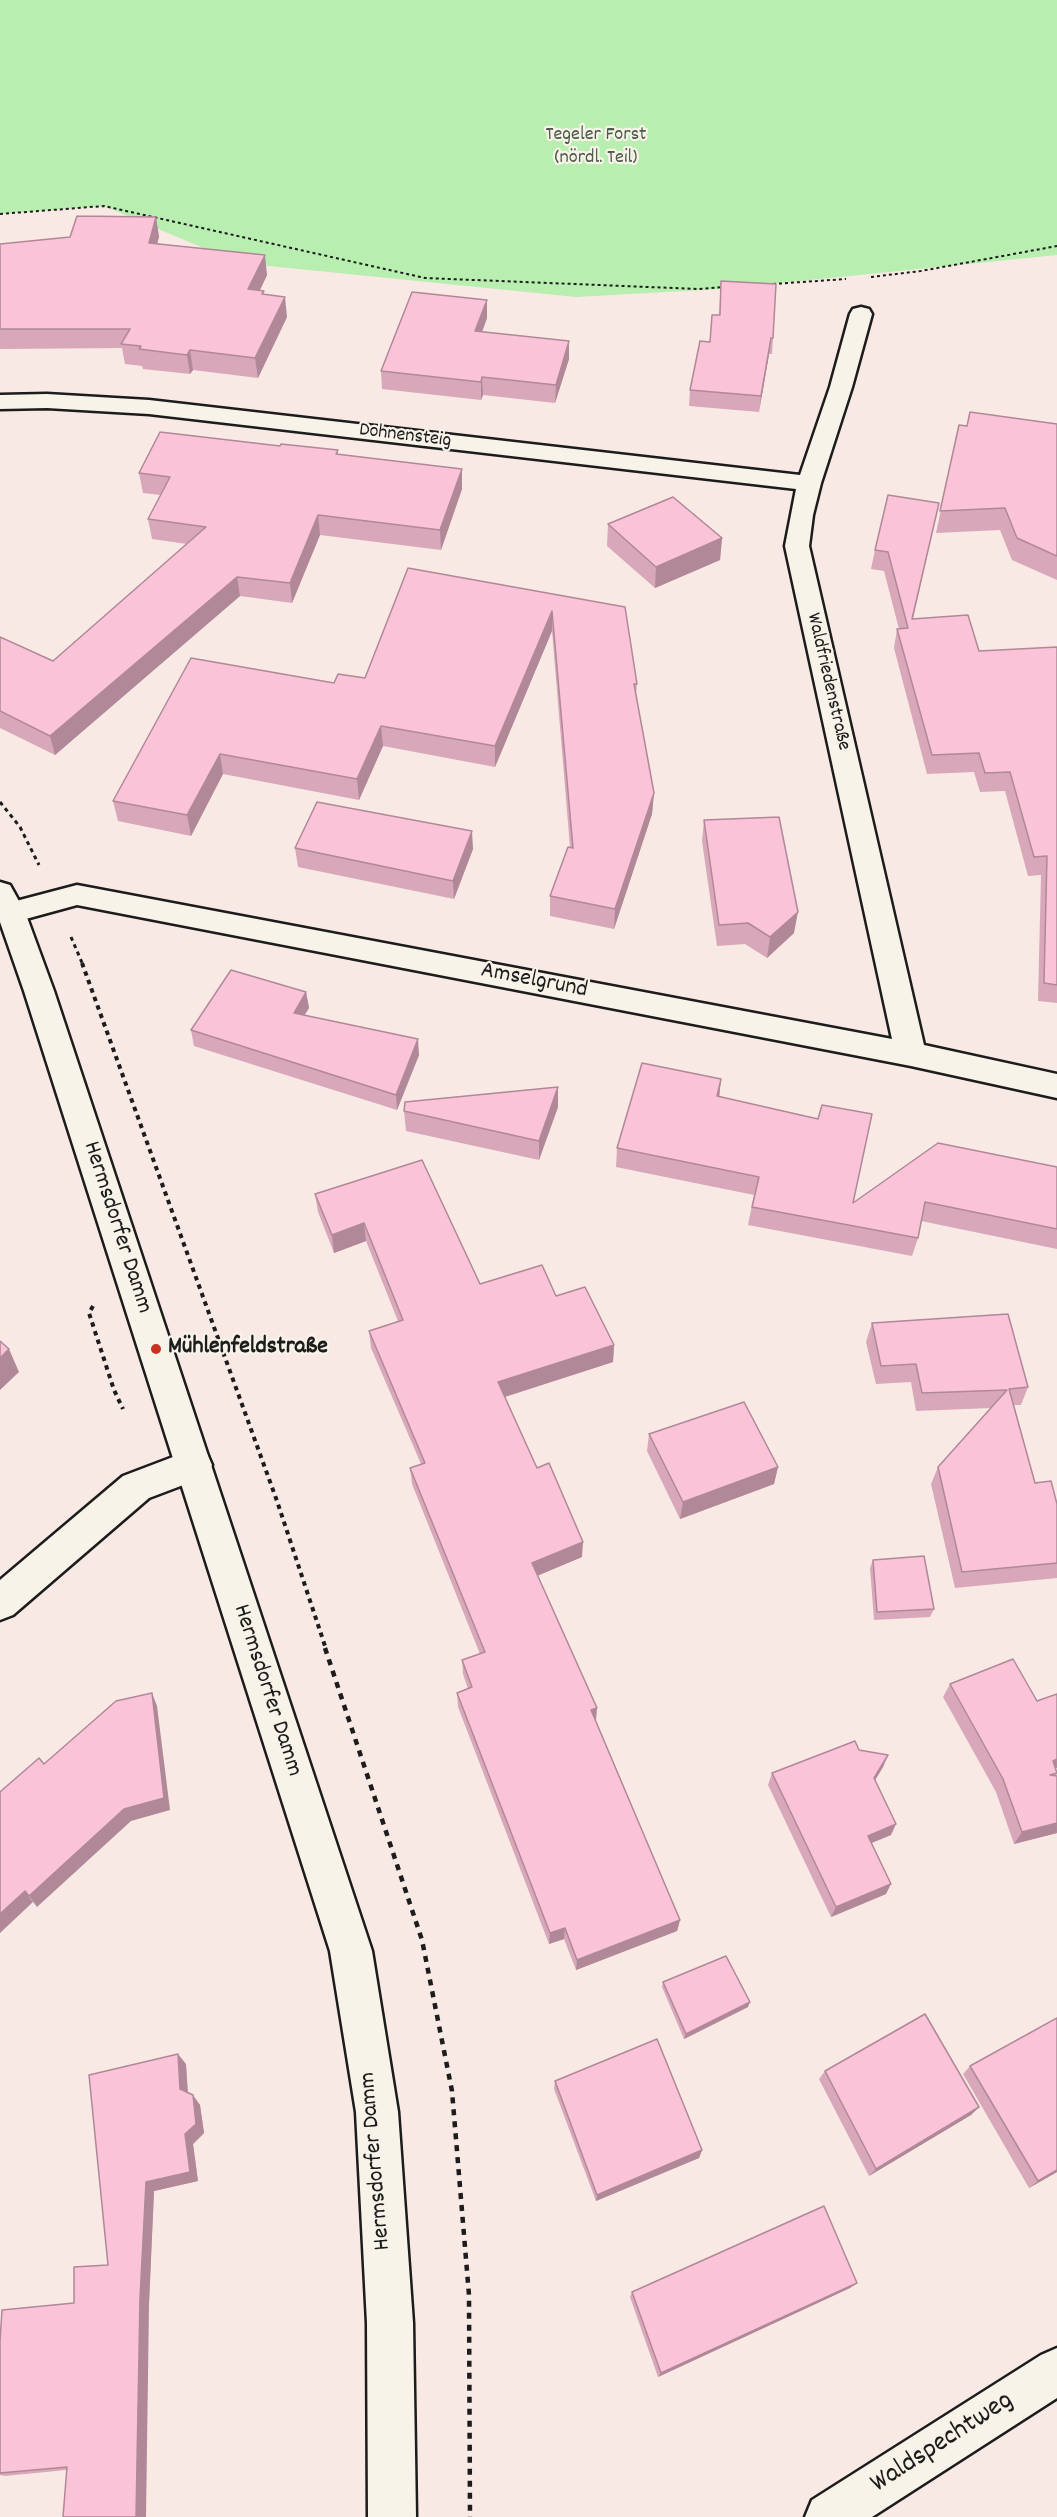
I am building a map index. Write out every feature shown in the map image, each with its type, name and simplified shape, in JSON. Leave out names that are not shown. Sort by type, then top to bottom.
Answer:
[{"type":"street","name":"Waldfriedenstraße","points":[[861,314],[841,387],[809,483],[801,515],[797,546],[910,1054]]},
{"type":"street","name":"Dohnensteig","points":[[0,402],[46,401],[149,407],[809,483]]},
{"type":"street","name":"Amselgrund","points":[[5,902],[56,900],[76,895],[910,1054],[1057,1086]]},
{"type":"street","name":"Hermsdorfer Damm","points":[[5,902],[194,1465],[351,1952],[376,2112],[390,2323],[392,2517]]},
{"type":"street","points":[[0,1603],[136,1487],[194,1465]]},
{"type":"street","name":"Waldspechtweg","points":[[829,2517],[1057,2371]]},
{"type":"path","points":[[0,214],[104,206],[425,278],[698,289],[733,287]]},
{"type":"path","points":[[871,278],[1057,246]]},
{"type":"path","points":[[767,284],[848,279]]},
{"type":"path","points":[[0,802],[20,826],[56,900],[87,975],[277,1501]]},
{"type":"green space","name":"Tegeler Forst (nördl. Teil)","points":[[0,0],[1057,0],[1057,255],[721,289],[576,297],[239,263],[104,206],[0,214]]},
{"type":"building","points":[[77,216],[156,217],[149,243],[265,255],[248,289],[264,291],[262,294],[285,297],[255,358],[190,350],[187,355],[139,349],[141,346],[121,344],[130,329],[0,329],[0,244],[70,237]]},
{"type":"building","points":[[721,281],[776,284],[773,338],[771,338],[761,396],[690,390],[700,341],[710,342],[712,315],[720,315]]},
{"type":"building","points":[[412,292],[487,300],[475,331],[569,341],[556,385],[482,377],[481,382],[381,371]]},
{"type":"building","points":[[970,412],[1057,424],[1057,556],[1017,538],[1005,508],[940,511],[959,425],[967,426]]},
{"type":"building","points":[[160,432],[280,446],[281,444],[338,450],[336,454],[462,469],[440,530],[318,515],[290,583],[237,577],[50,736],[0,711],[0,637],[53,661],[206,527],[148,519],[170,477],[139,473]]},
{"type":"building","points":[[888,495],[939,503],[912,619],[968,615],[979,651],[1057,647],[1057,985],[1044,983],[1047,856],[1034,857],[1010,772],[985,773],[979,753],[932,755],[897,629],[908,628],[888,552],[875,550]]},
{"type":"building","points":[[673,497],[722,538],[656,567],[608,524]]},
{"type":"building","points":[[408,568],[625,607],[637,684],[634,684],[654,793],[615,909],[550,896],[568,847],[573,848],[552,611],[495,746],[381,726],[357,779],[220,754],[187,815],[113,801],[191,658],[334,683],[338,674],[365,678]]},
{"type":"building","points":[[317,802],[472,831],[453,881],[295,848]]},
{"type":"building","points":[[779,817],[798,912],[770,937],[748,923],[719,925],[704,820]]},
{"type":"building","points":[[231,970],[306,992],[294,1013],[418,1039],[396,1095],[191,1030]]},
{"type":"building","points":[[642,1063],[721,1079],[717,1096],[818,1119],[822,1105],[872,1114],[853,1203],[938,1143],[1057,1167],[1057,1229],[925,1202],[918,1238],[752,1207],[759,1177],[617,1148]]},
{"type":"building","points":[[558,1087],[539,1141],[404,1111],[405,1102]]},
{"type":"building","points":[[422,1160],[480,1284],[542,1265],[556,1296],[585,1287],[614,1345],[498,1382],[537,1468],[549,1463],[583,1542],[532,1563],[597,1708],[591,1710],[680,1920],[577,1960],[565,1928],[550,1933],[457,1693],[472,1687],[462,1660],[485,1652],[410,1468],[425,1463],[369,1331],[403,1320],[364,1223],[332,1235],[315,1194]]},
{"type":"building","points":[[1008,1314],[1028,1387],[1009,1389],[1035,1483],[1051,1481],[1057,1504],[1057,1563],[962,1572],[938,1467],[1007,1390],[922,1393],[916,1364],[881,1366],[872,1323]]},
{"type":"building","points":[[0,1341],[9,1349],[0,1358]]},
{"type":"building","points":[[744,1402],[778,1467],[683,1502],[649,1434]]},
{"type":"building","points":[[924,1556],[934,1609],[877,1612],[873,1560]]},
{"type":"building","points":[[1013,1659],[1037,1701],[1057,1694],[1057,1759],[1053,1761],[1057,1773],[1050,1775],[1057,1776],[1057,1823],[1022,1832],[1003,1779],[950,1684]]},
{"type":"building","points":[[152,1693],[164,1798],[124,1809],[29,1896],[25,1891],[0,1914],[0,1792],[39,1758],[44,1764],[116,1701]]},
{"type":"building","points":[[855,1741],[859,1750],[888,1755],[874,1778],[896,1824],[868,1836],[891,1884],[836,1907],[772,1773]]},
{"type":"building","points":[[726,1956],[750,2002],[686,2034],[663,1982]]},
{"type":"building","points":[[925,2014],[979,2107],[876,2169],[825,2071]]},
{"type":"building","points":[[1057,2018],[1057,2170],[1038,2181],[970,2066]]},
{"type":"building","points":[[657,2039],[702,2150],[597,2195],[555,2081]]},
{"type":"building","points":[[178,2054],[180,2089],[193,2095],[196,2124],[185,2134],[190,2172],[146,2182],[140,2298],[136,2517],[63,2517],[67,2467],[0,2473],[2,2310],[74,2303],[74,2267],[108,2265],[89,2075]]},
{"type":"building","points":[[824,2206],[857,2283],[661,2373],[632,2292]]},
{"type":"place","name":"Mühlenfeldstraße","points":[[156,1349]]}]
